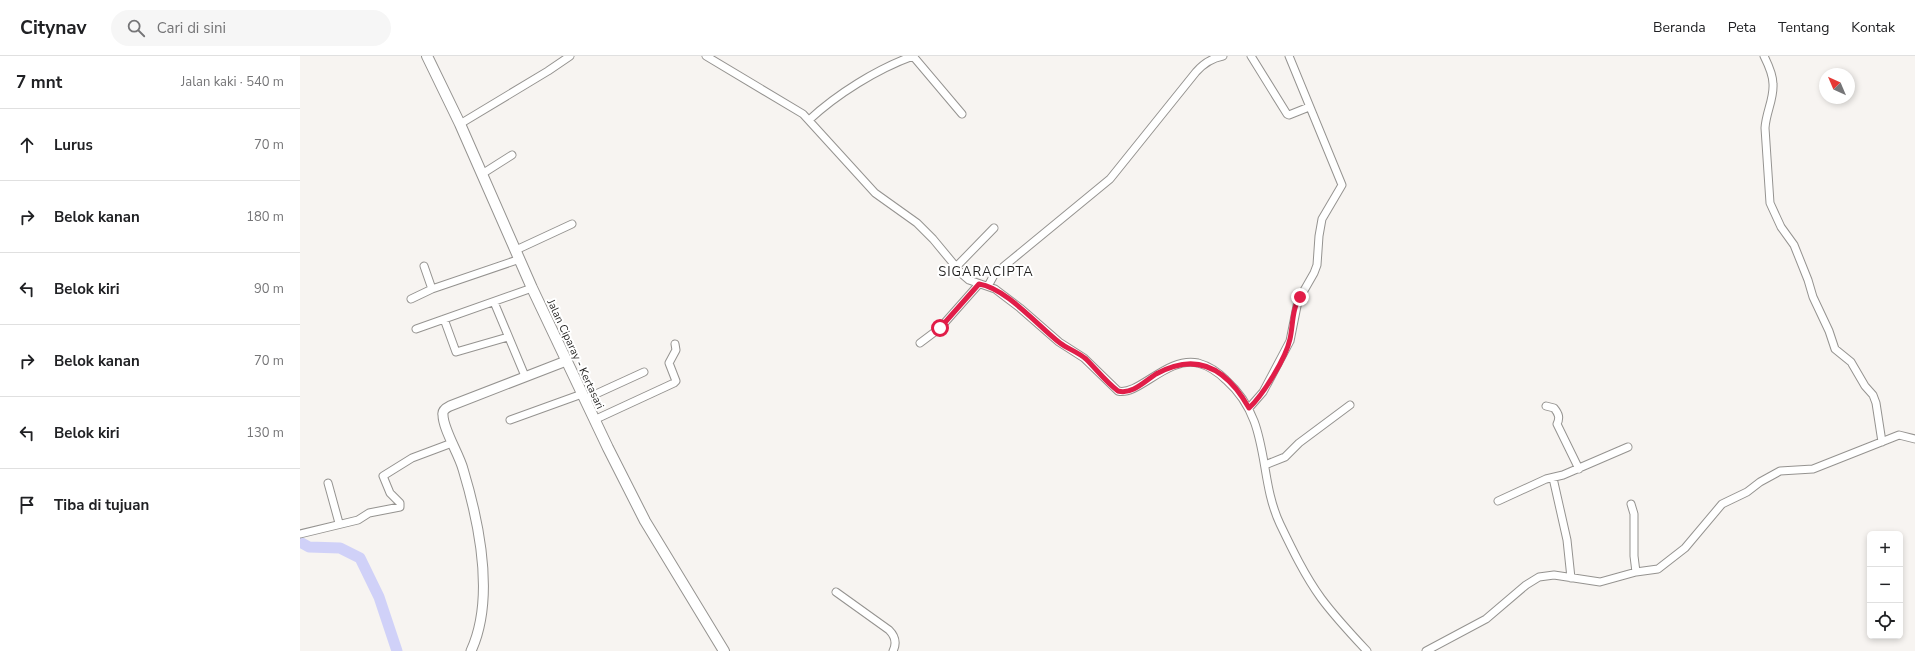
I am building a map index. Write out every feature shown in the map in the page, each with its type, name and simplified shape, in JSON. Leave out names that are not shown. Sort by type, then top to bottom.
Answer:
[{"type":"main road","name":"Jalan Ciparay - Kertasari","points":[[427,56],[460,124],[532,288],[594,420],[645,521],[723,651]]},
{"type":"street","points":[[460,124],[570,56]]},
{"type":"street","points":[[706,56],[796,109],[809,120],[875,193],[917,223],[933,239],[955,268],[969,280],[988,286],[1020,308],[1059,342],[1084,358],[1118,391],[1129,391],[1172,366],[1197,363],[1217,372],[1243,396],[1249,408],[1259,436],[1272,502],[1280,524],[1302,566],[1320,597],[1367,651]]},
{"type":"street","points":[[809,120],[827,104],[855,86],[913,56],[962,114]]},
{"type":"street","points":[[988,286],[994,275],[1003,267],[1110,179],[1196,72],[1216,57],[1223,56]]},
{"type":"street","points":[[1251,56],[1288,114],[1309,107]]},
{"type":"street","points":[[1249,408],[1263,392],[1290,341],[1298,301],[1317,265],[1322,219],[1342,184],[1289,56]]},
{"type":"street","points":[[1764,56],[1773,82],[1772,95],[1765,116],[1770,203],[1781,227],[1794,245],[1813,297],[1829,331],[1834,349],[1851,362],[1865,386],[1874,395],[1882,442]]},
{"type":"street","points":[[482,174],[512,155]]},
{"type":"street","points":[[411,299],[432,289],[518,255],[572,224]]},
{"type":"street","points":[[955,268],[994,228]]},
{"type":"street","points":[[424,266],[432,289]]},
{"type":"street","points":[[920,343],[940,328],[979,284]]},
{"type":"street","points":[[416,329],[532,288]]},
{"type":"street","points":[[494,302],[525,376]]},
{"type":"street","points":[[444,319],[456,352],[508,337]]},
{"type":"street","points":[[594,420],[674,384],[676,381],[669,363],[676,350],[675,344]]},
{"type":"street","points":[[471,651],[478,628],[483,589],[482,555],[463,469],[442,415],[447,408],[566,361]]},
{"type":"street","points":[[510,420],[584,397],[644,372]]},
{"type":"street","points":[[1265,465],[1285,457],[1296,445],[1350,404]]},
{"type":"street","points":[[1546,406],[1554,408],[1557,412],[1559,417],[1557,424],[1579,469]]},
{"type":"street","points":[[1426,651],[1486,619],[1526,585],[1539,577],[1554,575],[1600,582],[1636,572],[1658,569],[1674,558],[1696,536],[1722,504],[1747,492],[1769,476],[1780,471],[1814,469],[1899,436],[1910,436],[1915,439]]},
{"type":"street","points":[[300,534],[358,520],[369,513],[400,507],[400,503],[389,491],[383,476],[412,458],[452,443]]},
{"type":"street","points":[[1498,501],[1579,469],[1628,447]]},
{"type":"street","points":[[1553,478],[1567,540],[1571,578]]},
{"type":"street","points":[[328,483],[339,524]]},
{"type":"street","points":[[1631,504],[1634,514],[1634,556],[1636,572]]},
{"type":"street","points":[[836,592],[893,634],[896,641],[893,651]]},
{"type":"waterway","points":[[300,542],[309,547],[340,548],[360,558],[379,597],[397,651]]},
{"type":"district","name":"SIGARACIPTA","points":[[986,271]]},
{"type":"route","points":[[940,328],[979,284],[988,286],[995,289],[1020,308],[1059,342],[1078,353],[1118,391],[1129,391],[1172,366],[1184,363],[1197,363],[1217,372],[1243,396],[1249,408],[1263,392],[1290,341],[1296,308],[1300,297]]}]
